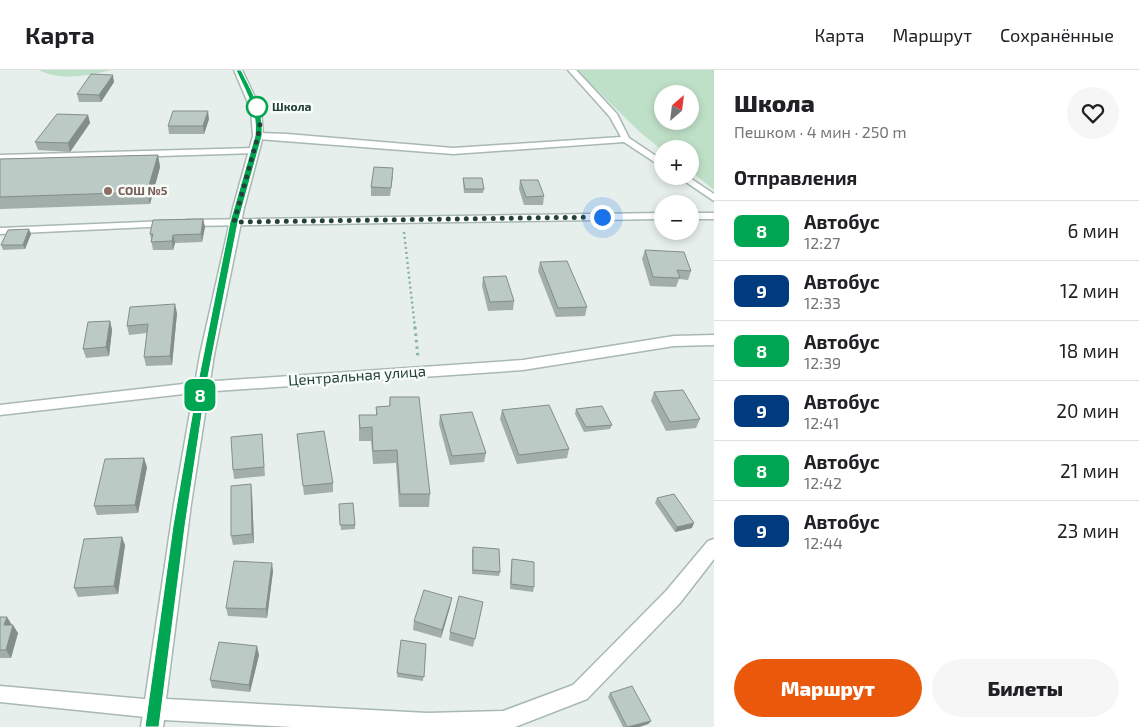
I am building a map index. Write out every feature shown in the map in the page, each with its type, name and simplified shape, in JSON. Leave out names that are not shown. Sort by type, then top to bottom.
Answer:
[{"type":"street","points":[[238,70],[257,107],[260,124],[234,222],[202,387],[179,526],[153,718],[427,724],[504,721],[580,692],[674,597],[714,546]]},
{"type":"street","name":"Центральная улица","points":[[0,410],[202,387],[523,365],[674,341],[714,340]]},
{"type":"lane","points":[[572,70],[614,116],[626,139],[654,158]]},
{"type":"lane","points":[[258,136],[453,151],[626,139]]},
{"type":"lane","points":[[0,158],[254,151]]},
{"type":"lane","points":[[694,185],[714,198]]},
{"type":"lane","points":[[0,231],[234,222],[654,216]]},
{"type":"lane","points":[[699,216],[714,216]]},
{"type":"lane","points":[[0,694],[153,718]]},
{"type":"path","points":[[403,219],[419,372]]},
{"type":"green space","points":[[39,70],[111,70],[84,76],[65,76]]},
{"type":"green space","points":[[576,70],[714,70],[714,190],[699,178],[699,140],[654,140],[654,144]]},
{"type":"building","points":[[91,74],[113,75],[99,95],[77,94]]},
{"type":"building","points":[[173,111],[208,111],[203,126],[168,126]]},
{"type":"building","points":[[57,114],[88,115],[68,143],[35,142]]},
{"type":"building","points":[[158,155],[147,192],[0,197],[0,159]]},
{"type":"building","points":[[374,167],[393,168],[391,188],[371,187]]},
{"type":"building","points":[[463,178],[482,178],[484,189],[465,189]]},
{"type":"building","points":[[520,180],[538,180],[544,196],[526,197]]},
{"type":"building","points":[[203,219],[201,234],[173,235],[172,241],[151,242],[153,234],[150,234],[153,220]]},
{"type":"building","points":[[29,229],[23,245],[1,245],[8,230]]},
{"type":"building","points":[[645,250],[684,252],[691,271],[677,270],[680,278],[653,277]]},
{"type":"building","points":[[567,261],[587,307],[558,308],[540,262]]},
{"type":"building","points":[[506,276],[514,301],[490,302],[483,277]]},
{"type":"building","points":[[175,304],[170,356],[144,357],[148,324],[127,326],[130,307]]},
{"type":"building","points":[[110,321],[106,347],[83,349],[88,322]]},
{"type":"building","points":[[683,390],[700,419],[670,422],[654,392]]},
{"type":"building","points":[[390,397],[419,397],[430,494],[400,494],[397,450],[373,451],[372,427],[360,428],[359,415],[377,415],[376,407],[390,406]]},
{"type":"building","points":[[549,405],[569,449],[519,455],[502,410]]},
{"type":"building","points":[[602,406],[612,425],[586,427],[576,409]]},
{"type":"building","points":[[472,412],[486,453],[452,456],[440,415]]},
{"type":"building","points":[[324,431],[333,483],[303,486],[297,434]]},
{"type":"building","points":[[262,434],[264,467],[233,470],[231,437]]},
{"type":"building","points":[[144,458],[135,505],[94,506],[105,459]]},
{"type":"building","points":[[251,484],[252,534],[231,536],[231,486]]},
{"type":"building","points":[[674,494],[694,523],[677,527],[657,498]]},
{"type":"building","points":[[353,503],[355,525],[340,525],[339,504]]},
{"type":"building","points":[[122,537],[114,586],[74,588],[84,539]]},
{"type":"building","points":[[473,547],[499,549],[500,572],[473,570]]},
{"type":"building","points":[[512,559],[534,562],[534,587],[511,584]]},
{"type":"building","points":[[234,561],[272,563],[266,609],[226,608]]},
{"type":"building","points":[[424,590],[452,598],[442,630],[414,621]]},
{"type":"building","points":[[459,596],[483,602],[475,639],[450,632]]},
{"type":"building","points":[[0,617],[7,617],[4,625],[13,625],[6,650],[0,650]]},
{"type":"building","points":[[401,640],[426,644],[424,677],[397,673]]},
{"type":"building","points":[[219,642],[257,646],[249,685],[210,680]]},
{"type":"building","points":[[632,686],[651,721],[627,727],[610,693]]},
{"type":"bus line","name":"8","points":[[152,727],[179,526],[202,387],[234,222],[250,171],[260,124],[257,107],[238,70]]},
{"type":"place","name":"Школа","points":[[257,107]]},
{"type":"place","name":"СОШ №5","points":[[108,191]]},
{"type":"route","points":[[257,107],[260,124],[258,136],[250,171],[234,222],[602,217]]}]
